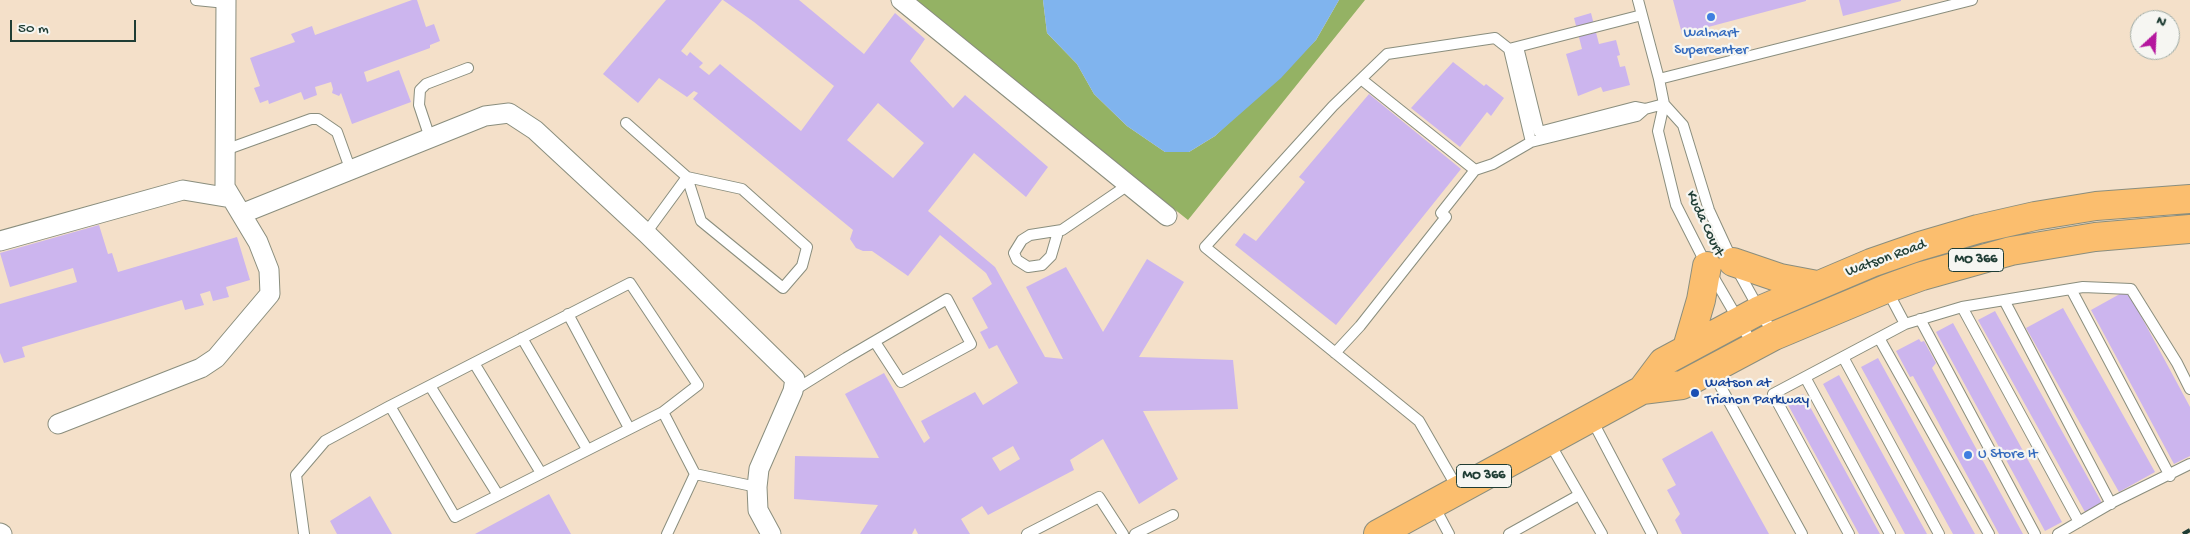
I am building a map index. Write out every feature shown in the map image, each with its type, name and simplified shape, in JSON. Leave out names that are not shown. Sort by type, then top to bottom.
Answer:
[{"type":"main road","name":"Watson Road","points":[[1642,390],[1664,362],[1687,348],[1749,316],[1817,285],[1888,257],[1978,229],[2035,216],[2096,206],[2190,199]]},
{"type":"main road","name":"Watson Road","points":[[1378,534],[1642,390],[1682,385],[1764,342],[1886,289],[1922,276],[2011,251],[2095,237],[2190,229]]},
{"type":"main road","points":[[1687,348],[1701,300],[1720,264],[1817,285]]},
{"type":"street","points":[[901,0],[1167,216]]},
{"type":"street","points":[[58,424],[201,368],[216,358],[270,294],[268,270],[258,242],[225,187],[226,1]]},
{"type":"street","points":[[241,214],[485,116],[509,113],[535,130],[646,233],[795,379],[794,391],[759,469],[757,488],[758,510],[771,534]]},
{"type":"street","points":[[0,242],[183,190],[231,198]]},
{"type":"lane","points":[[196,0],[226,1]]},
{"type":"lane","name":"Kuda Court","points":[[1638,0],[1664,104],[1658,131],[1676,205],[1720,264],[1764,342]]},
{"type":"lane","points":[[1659,79],[1972,0]]},
{"type":"lane","points":[[1458,489],[1419,421],[1205,247],[1333,106],[1387,54],[1495,38],[1514,48],[1642,15]]},
{"type":"lane","points":[[1514,48],[1538,132],[1636,107],[1645,109],[1664,104]]},
{"type":"lane","points":[[1514,48],[1531,142]]},
{"type":"lane","points":[[430,138],[419,105],[420,90],[426,84],[468,68]]},
{"type":"lane","points":[[1361,79],[1474,170]]},
{"type":"lane","name":"Kuda Court","points":[[1664,104],[1683,125],[1709,210],[1720,264],[1764,342]]},
{"type":"lane","points":[[1335,353],[1360,326],[1446,217],[1441,213],[1474,170],[1493,164],[1531,142],[1638,116],[1645,109]]},
{"type":"lane","points":[[225,150],[311,119],[318,119],[336,132],[351,171]]},
{"type":"lane","points":[[626,123],[687,177],[742,189],[807,247],[802,266],[783,288],[701,221],[687,177]]},
{"type":"lane","points":[[646,233],[687,177]]},
{"type":"lane","points":[[1058,232],[1128,185]]},
{"type":"lane","points":[[304,534],[296,475],[325,441],[390,406],[630,283],[698,385],[663,412],[454,517],[390,406]]},
{"type":"lane","points":[[1850,534],[1773,394],[1905,324],[1962,307],[2083,287],[2130,289],[2177,363],[2190,388]]},
{"type":"lane","points":[[1886,289],[1905,324]]},
{"type":"lane","points":[[2071,289],[2170,476]]},
{"type":"lane","points":[[794,391],[874,342],[947,299],[971,344],[901,382],[874,342]]},
{"type":"lane","points":[[2004,300],[2111,504]]},
{"type":"lane","points":[[1962,307],[2079,522]]},
{"type":"lane","points":[[568,314],[629,428]]},
{"type":"lane","points":[[1920,320],[2036,534]]},
{"type":"lane","points":[[522,338],[587,449]]},
{"type":"lane","points":[[1879,338],[1989,534]]},
{"type":"lane","points":[[1843,357],[1939,534]]},
{"type":"lane","points":[[474,363],[541,473]]},
{"type":"lane","points":[[1712,370],[1802,534]]},
{"type":"lane","points":[[1805,377],[1890,534]]},
{"type":"lane","points":[[430,386],[498,495]]},
{"type":"lane","points":[[663,412],[694,474]]},
{"type":"lane","points":[[1590,418],[1652,534]]},
{"type":"lane","points":[[1549,441],[1602,534]]},
{"type":"lane","points":[[2058,534],[2111,504],[2170,476],[2190,464]]},
{"type":"lane","points":[[694,474],[757,488]]},
{"type":"lane","points":[[667,534],[694,474]]},
{"type":"lane","points":[[1509,534],[1579,495]]},
{"type":"lane","points":[[1027,534],[1099,497],[1123,534]]},
{"type":"lane","points":[[1433,503],[1449,534]]},
{"type":"lane","points":[[1135,534],[1173,515]]},
{"type":"green space","points":[[912,0],[1043,0],[1047,33],[1077,64],[1094,94],[1127,126],[1165,152],[1189,152],[1215,136],[1316,40],[1339,0],[1365,0],[1188,220]]},
{"type":"water","points":[[1043,0],[1339,0],[1316,40],[1281,78],[1215,136],[1189,152],[1165,152],[1127,126],[1094,94],[1077,64],[1047,33]]},
{"type":"building","points":[[412,0],[417,0],[426,27],[434,24],[440,41],[430,45],[430,48],[364,72],[367,82],[399,70],[411,102],[352,124],[341,93],[339,96],[332,93],[331,82],[315,87],[317,95],[304,100],[301,92],[269,104],[268,100],[260,103],[254,88],[260,86],[250,58],[295,42],[291,34],[312,26],[315,35]]},
{"type":"building","points":[[666,0],[722,0],[681,51],[687,56],[690,52],[703,63],[699,67],[709,75],[720,64],[801,131],[834,86],[754,22],[723,0],[799,0],[864,54],[895,13],[925,39],[910,61],[953,108],[965,95],[1048,167],[1026,197],[974,153],[928,211],[995,267],[1045,357],[1063,359],[1026,287],[1066,267],[1103,332],[1147,259],[1184,282],[1139,357],[1233,360],[1238,409],[1143,411],[1178,479],[1139,504],[1103,439],[1070,460],[1074,470],[988,515],[982,506],[961,519],[970,534],[918,534],[915,528],[912,534],[860,534],[878,505],[794,499],[795,456],[879,458],[845,394],[884,373],[924,443],[930,438],[921,421],[975,392],[983,405],[1018,383],[997,345],[989,349],[980,332],[988,328],[972,298],[992,284],[986,273],[940,235],[908,276],[872,251],[863,251],[856,248],[850,239],[853,230],[693,99],[698,93],[694,91],[687,97],[659,78],[638,103],[603,74]],"holes":[[[878,103],[924,143],[893,178],[847,140]],[[1013,446],[1020,459],[1000,471],[992,458]]]},
{"type":"building","name":"Walmart Supercenter","points":[[1673,0],[1806,0],[1806,1],[1682,34]]},
{"type":"building","points":[[1839,0],[1901,0],[1901,1],[1843,16]]},
{"type":"building","points":[[1591,13],[1599,44],[1616,40],[1620,55],[1617,56],[1620,67],[1625,66],[1630,85],[1603,92],[1601,87],[1578,96],[1566,54],[1582,49],[1574,18]]},
{"type":"building","points":[[1453,62],[1484,86],[1486,84],[1504,98],[1491,116],[1487,112],[1460,147],[1411,108]]},
{"type":"building","points":[[1369,94],[1461,169],[1336,325],[1235,245],[1244,233],[1256,241],[1305,182],[1299,177]]},
{"type":"building","points":[[99,225],[108,254],[112,253],[118,272],[237,237],[250,280],[226,287],[229,297],[213,301],[210,291],[200,294],[204,305],[185,310],[182,300],[22,347],[25,357],[4,363],[0,353],[0,304],[77,282],[73,268],[10,287],[0,253]]},
{"type":"building","points":[[2127,290],[2190,407],[2190,456],[2174,464],[2091,310]]},
{"type":"building","points":[[2063,308],[2155,472],[2119,492],[2026,328]]},
{"type":"building","points":[[1995,311],[2102,503],[2085,512],[1978,320]]},
{"type":"building","points":[[1953,323],[2062,522],[2045,531],[1936,332]]},
{"type":"building","name":"U Store It","points":[[1919,339],[1921,342],[1924,341],[1936,363],[1932,368],[2023,534],[1999,534],[1913,376],[1910,377],[1896,351]]},
{"type":"building","points":[[1878,358],[1975,534],[1953,534],[1861,367]]},
{"type":"building","points":[[1839,375],[1927,534],[1905,534],[1823,384]]},
{"type":"building","points":[[1803,394],[1880,534],[1859,534],[1787,403]]},
{"type":"building","points":[[1712,431],[1769,534],[1682,534],[1675,520],[1680,514],[1667,490],[1676,485],[1662,459]]},
{"type":"building","points":[[549,494],[571,534],[475,534]]},
{"type":"building","points":[[370,496],[392,534],[337,534],[330,521]]},
{"type":"railway","points":[[2183,534],[2190,530]]},
{"type":"place","name":"Walmart Supercenter","points":[[1711,17]]},
{"type":"place","name":"Watson at Trianon Parkway","points":[[1695,393]]},
{"type":"place","name":"U Store It","points":[[1968,455]]}]
